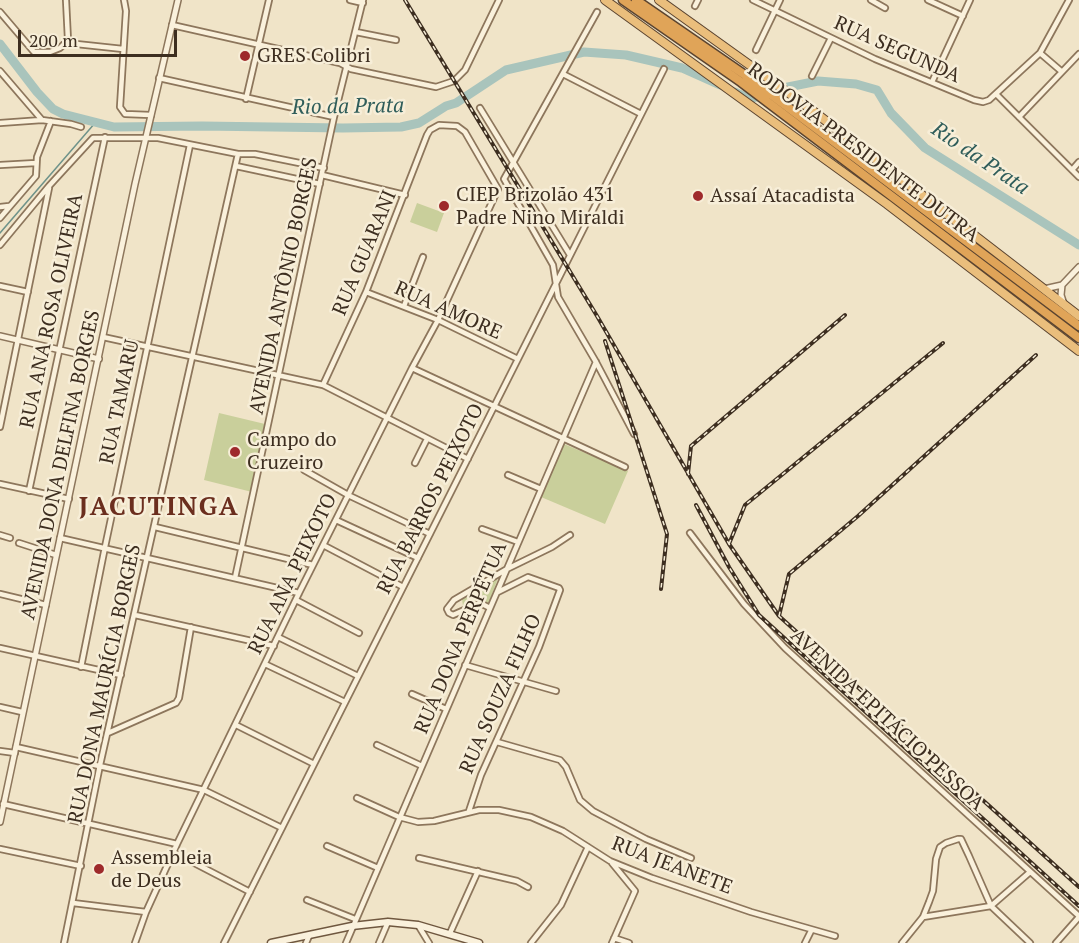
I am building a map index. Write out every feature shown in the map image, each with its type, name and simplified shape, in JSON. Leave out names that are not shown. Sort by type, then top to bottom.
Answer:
[{"type":"highway","points":[[605,0],[887,204],[1079,351]]},
{"type":"highway","name":"RODOVIA PRESIDENTE DUTRA","points":[[623,0],[743,79]]},
{"type":"highway","name":"RODOVIA PRESIDENTE DUTRA","points":[[636,0],[1079,327]]},
{"type":"highway","points":[[659,0],[804,104],[1079,316]]},
{"type":"highway","name":"RODOVIA PRESIDENTE DUTRA","points":[[779,105],[1079,338]]},
{"type":"main road","points":[[271,943],[308,940],[354,923],[388,922],[417,925],[479,943]]},
{"type":"street","points":[[66,0],[69,31],[67,43]]},
{"type":"street","points":[[124,0],[126,11],[120,107],[123,112],[130,115],[150,117]]},
{"type":"street","name":"AVENIDA DONA DELFINA BORGES","points":[[0,822],[146,135],[178,0]]},
{"type":"street","points":[[246,99],[269,0]]},
{"type":"street","points":[[350,0],[363,1]]},
{"type":"street","points":[[172,26],[340,63],[351,69],[433,87],[454,81],[469,63],[499,0]]},
{"type":"street","name":"RUA SEGUNDA","points":[[753,0],[831,38],[978,101],[987,101],[996,94]]},
{"type":"street","points":[[756,50],[780,0]]},
{"type":"street","points":[[871,0],[885,8]]},
{"type":"street","points":[[928,0],[963,16]]},
{"type":"street","points":[[932,82],[970,0]]},
{"type":"street","points":[[1069,0],[1040,53],[996,94],[1079,177]]},
{"type":"street","name":"AVENIDA ANTÔNIO BORGES","points":[[235,578],[334,120],[363,1]]},
{"type":"street","points":[[0,12],[34,52],[53,52],[67,43],[123,50]]},
{"type":"street","points":[[597,12],[504,179],[553,265],[558,297],[634,434]]},
{"type":"street","points":[[356,32],[396,40]]},
{"type":"street","points":[[812,76],[831,38]]},
{"type":"street","points":[[1040,53],[1061,71]]},
{"type":"street","points":[[1019,117],[1079,54]]},
{"type":"street","name":"RUA BARROS PEIXOTO","points":[[224,943],[664,69]]},
{"type":"street","points":[[0,70],[42,120]]},
{"type":"street","points":[[563,74],[641,114]]},
{"type":"street","points":[[159,78],[334,120]]},
{"type":"street","points":[[0,81],[7,80]]},
{"type":"street","points":[[480,108],[570,255]]},
{"type":"street","points":[[0,123],[42,120],[71,124],[81,128]]},
{"type":"street","points":[[0,218],[36,176],[36,163],[51,121]]},
{"type":"street","name":"RUA GUARANI","points":[[323,386],[366,292],[430,130],[443,124],[462,129],[498,189]]},
{"type":"street","points":[[0,245],[93,138],[146,135],[238,154],[255,154],[324,168]]},
{"type":"street","name":"RUA ANA ROSA OLIVEIRA","points":[[29,491],[105,137]]},
{"type":"street","name":"RUA TAMARU","points":[[81,667],[190,145]]},
{"type":"street","name":"RUA DONA MAURÍCIA BORGES","points":[[64,943],[100,765],[238,154]]},
{"type":"street","points":[[1072,170],[1079,162]]},
{"type":"street","points":[[0,165],[36,163]]},
{"type":"street","points":[[236,166],[320,184]]},
{"type":"street","points":[[322,175],[405,195]]},
{"type":"street","points":[[0,427],[49,186]]},
{"type":"street","name":"RUA ANA PEIXOTO","points":[[135,943],[173,852],[299,593],[438,320],[498,189]]},
{"type":"street","points":[[0,207],[9,206]]},
{"type":"street","points":[[30,209],[44,212]]},
{"type":"street","points":[[404,306],[423,257]]},
{"type":"street","points":[[1044,289],[1062,285],[1079,267]]},
{"type":"street","points":[[1062,285],[1061,295],[1064,304]]},
{"type":"street","points":[[0,286],[28,292]]},
{"type":"street","name":"RUA AMORE","points":[[366,292],[438,320],[518,359]]},
{"type":"street","points":[[0,336],[99,359]]},
{"type":"street","points":[[103,337],[323,386],[468,459]]},
{"type":"street","name":"RUA DONA PERPÉTUA","points":[[346,943],[596,362]]},
{"type":"street","points":[[412,368],[625,467]]},
{"type":"street","points":[[0,393],[7,395]]},
{"type":"street","points":[[415,462],[427,439]]},
{"type":"street","points":[[304,470],[348,495],[430,534]]},
{"type":"street","points":[[508,475],[541,489]]},
{"type":"street","points":[[0,484],[69,499]]},
{"type":"street","points":[[336,520],[418,558]]},
{"type":"street","points":[[155,527],[314,565]]},
{"type":"street","points":[[482,529],[518,542]]},
{"type":"street","name":"AVENIDA EPITÁCIO PESSOA","points":[[690,533],[744,604],[785,648],[1079,916]]},
{"type":"street","points":[[0,535],[10,538]]},
{"type":"street","points":[[490,608],[480,603],[453,615],[447,611],[451,602],[459,596],[552,547],[570,535]]},
{"type":"street","points":[[60,538],[299,593]]},
{"type":"street","points":[[19,543],[56,555]]},
{"type":"street","points":[[323,545],[403,587]]},
{"type":"street","name":"RUA SOUZA FILHO","points":[[469,811],[481,775],[551,619],[559,597],[559,588],[526,577],[496,593]]},
{"type":"street","points":[[0,594],[46,605]]},
{"type":"street","points":[[459,596],[465,610]]},
{"type":"street","points":[[296,600],[359,633]]},
{"type":"street","points":[[135,615],[274,646]]},
{"type":"street","points":[[108,733],[176,703],[179,699],[192,627]]},
{"type":"street","points":[[278,637],[358,676]]},
{"type":"street","points":[[0,648],[121,675]]},
{"type":"street","points":[[265,664],[345,702]]},
{"type":"street","points":[[465,665],[556,691]]},
{"type":"street","points":[[412,694],[446,709]]},
{"type":"street","points":[[0,707],[22,712]]},
{"type":"street","points":[[236,725],[314,764]]},
{"type":"street","points":[[497,742],[560,760],[566,767],[580,800],[593,811],[646,839],[691,858]]},
{"type":"street","points":[[377,746],[422,766]]},
{"type":"street","points":[[0,751],[15,750],[100,765],[204,790],[282,828]]},
{"type":"street","points":[[0,784],[8,782]]},
{"type":"street","name":"RUA JEANETE","points":[[357,798],[399,817],[426,823],[469,811],[499,810],[531,818],[563,831],[610,861],[673,885],[811,931],[835,936]]},
{"type":"street","points":[[3,804],[177,844]]},
{"type":"street","points":[[902,943],[923,916],[933,891],[936,860],[940,847],[953,840],[961,839],[991,906],[1030,943]]},
{"type":"street","points":[[327,846],[378,868]]},
{"type":"street","points":[[531,943],[561,905],[588,847]]},
{"type":"street","points":[[0,849],[81,866]]},
{"type":"street","points":[[173,852],[250,892]]},
{"type":"street","points":[[419,858],[517,881],[528,887]]},
{"type":"street","points":[[610,861],[635,891],[613,941],[629,943]]},
{"type":"street","points":[[450,933],[477,871]]},
{"type":"street","points":[[923,916],[991,906],[1030,872]]},
{"type":"street","points":[[308,900],[354,923]]},
{"type":"street","points":[[73,903],[146,912]]},
{"type":"street","points":[[1055,942],[1079,916]]},
{"type":"street","points":[[380,943],[388,922]]},
{"type":"street","points":[[417,925],[429,943]]},
{"type":"street","points":[[805,943],[811,931]]},
{"type":"green space","points":[[417,203],[444,213],[437,232],[410,222]]},
{"type":"green space","name":"Campo do Cruzeiro","points":[[219,413],[265,424],[252,492],[204,480]]},
{"type":"green space","points":[[564,444],[628,471],[605,524],[541,497]]},
{"type":"green space","points":[[498,578],[488,605],[481,602],[463,606],[462,599]]},
{"type":"waterway","name":"Rio da Prata","points":[[0,44],[53,109],[63,114],[114,127],[401,127],[419,123],[446,106],[456,103],[506,70],[584,52],[626,55],[682,68],[720,85]]},
{"type":"waterway","name":"Rio da Prata","points":[[735,92],[750,99],[783,88],[818,81],[856,84],[877,90],[891,113],[925,148],[1079,245]]},
{"type":"waterway","points":[[0,233],[95,123]]},
{"type":"railway","points":[[405,0],[597,316],[729,544],[779,616],[1079,887]]},
{"type":"railway","points":[[688,474],[691,446],[845,315]]},
{"type":"railway","points":[[605,341],[667,534],[661,589]]},
{"type":"railway","points":[[729,544],[745,505],[943,343]]},
{"type":"railway","points":[[779,616],[789,574],[858,516],[1036,355]]},
{"type":"railway","points":[[696,505],[729,567],[759,615],[1079,906]]},
{"type":"place","name":"GRES Colibri","points":[[245,56]]},
{"type":"place","name":"Assaí Atacadista","points":[[698,196]]},
{"type":"place","name":"CIEP Brizolão 431 Padre Nino Miraldi","points":[[444,206]]},
{"type":"place","name":"Campo do Cruzeiro","points":[[235,452]]},
{"type":"place","name":"Assembleia de Deus","points":[[99,869]]},
{"type":"district","name":"JACUTINGA","points":[[159,508]]}]
